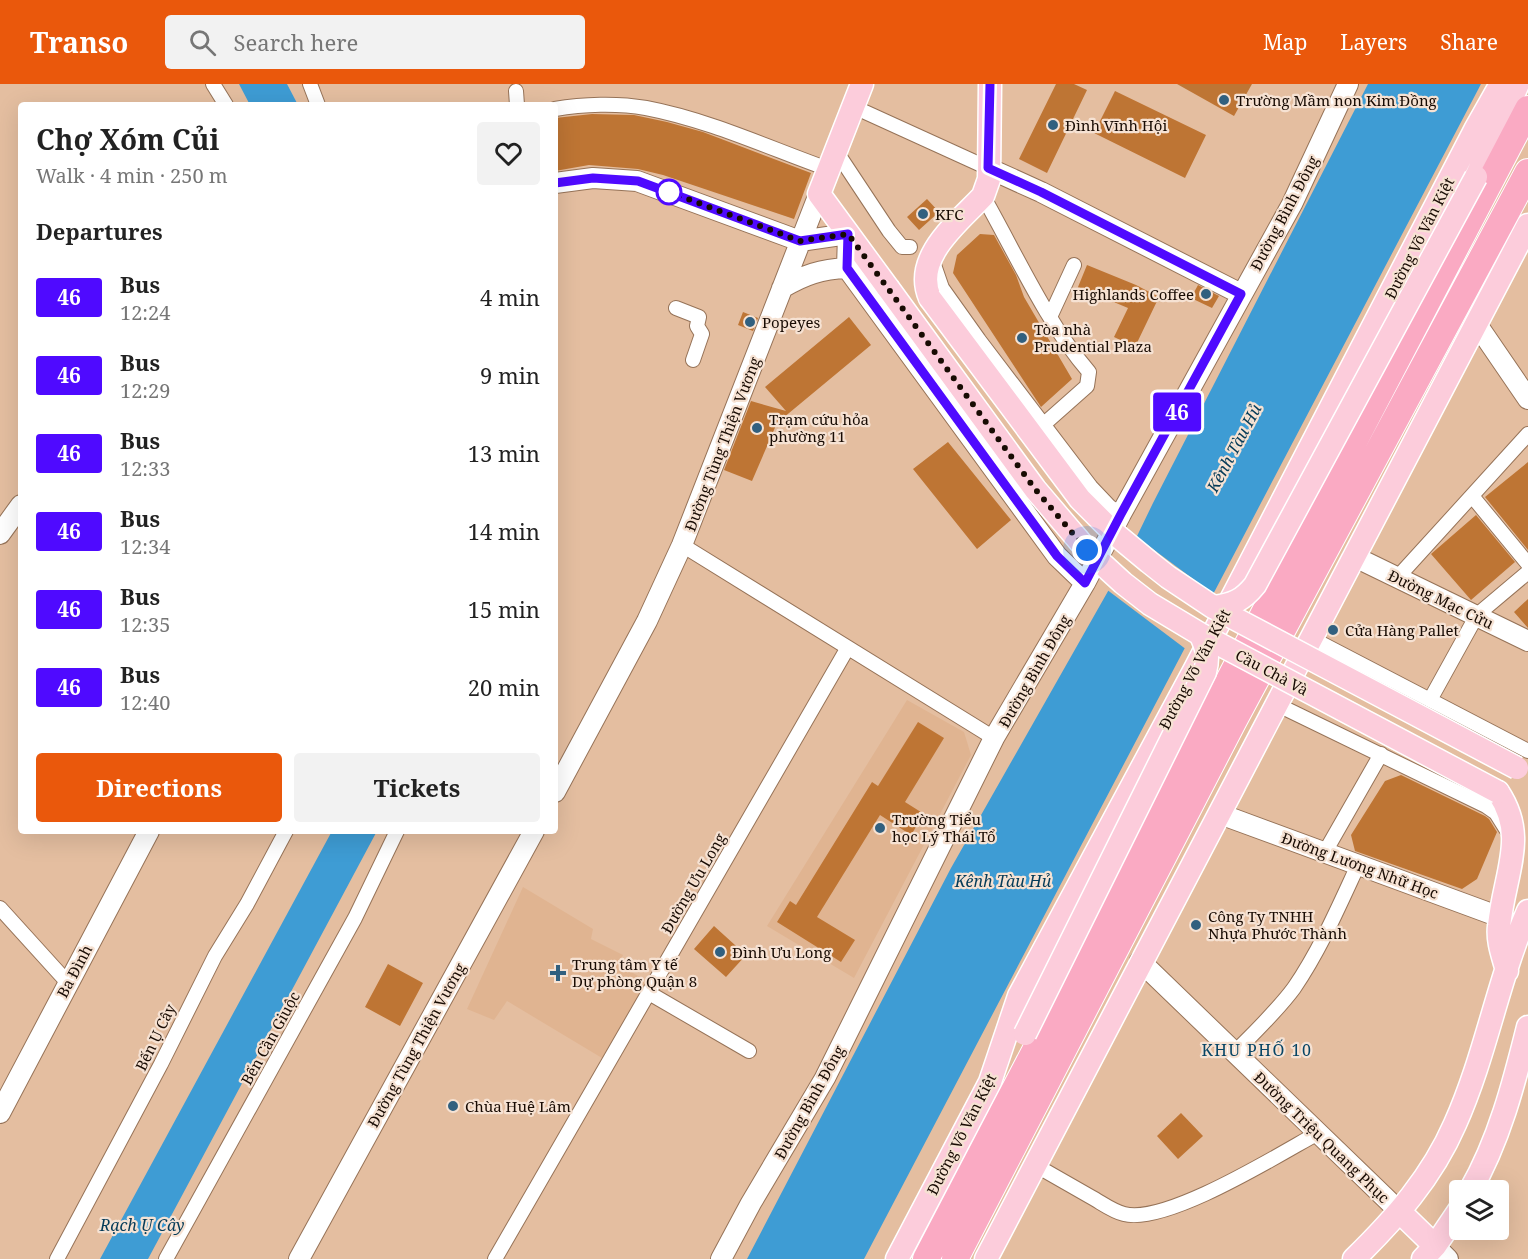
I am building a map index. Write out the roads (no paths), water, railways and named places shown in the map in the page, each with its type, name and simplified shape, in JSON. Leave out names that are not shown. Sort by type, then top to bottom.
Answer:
[{"type":"highway","name":"Đường Võ Văn Kiệt","points":[[926,1259],[1528,109]]},
{"type":"highway","points":[[955,1259],[1233,722],[1528,172]]},
{"type":"main road","name":"Đường Tùng Thiện Vương","points":[[819,194],[862,84]]},
{"type":"main road","points":[[931,256],[948,231],[983,196],[989,178],[990,84]]},
{"type":"main road","name":"Đường Võ Văn Kiệt","points":[[897,1259],[990,1082],[1019,996],[1232,598],[1475,130],[1497,91],[1504,84]]},
{"type":"main road","points":[[1214,607],[1235,603],[1255,585],[1476,177],[1518,84]]},
{"type":"main road","name":"Cầu Chà Và","points":[[819,194],[1035,489],[1087,550],[1137,595],[1200,634],[1498,792],[1514,804],[1526,824],[1527,837],[1500,917],[1499,940],[1507,971]]},
{"type":"main road","points":[[986,1259],[1140,961],[1220,814],[1528,225]]},
{"type":"main road","name":"Cầu Chà Và","points":[[931,256],[925,278],[930,298],[1080,499],[1114,533],[1168,577],[1214,607],[1524,764]]},
{"type":"main road","points":[[990,1082],[1025,1034],[1205,672],[1206,645],[1200,634]]},
{"type":"main road","points":[[1354,1259],[1400,1212],[1427,1176],[1455,1124],[1528,911]]},
{"type":"main road","points":[[1475,1180],[1498,1130],[1528,1027]]},
{"type":"main road","points":[[1400,1212],[1436,1255],[1449,1230]]},
{"type":"street","points":[[213,84],[224,102]]},
{"type":"street","points":[[310,84],[317,102]]},
{"type":"street","name":"Đường Bình Đông","points":[[721,1259],[751,1203],[825,1078],[994,738],[1085,583],[1292,204],[1348,84]]},
{"type":"street","points":[[558,109],[606,106],[649,109],[832,160],[902,247],[910,248]]},
{"type":"street","points":[[854,107],[1041,192],[1241,294]]},
{"type":"street","points":[[558,183],[593,178],[638,181],[800,241],[848,234],[847,268],[1057,556],[1085,583]]},
{"type":"street","name":"Đường Tùng Thiện Vương","points":[[558,786],[647,621],[682,545],[819,194]]},
{"type":"street","points":[[983,196],[1050,317],[1073,353],[1089,372],[1087,386],[1043,425]]},
{"type":"street","points":[[931,256],[942,288],[1091,487],[1110,507],[1121,514]]},
{"type":"street","points":[[1050,317],[1074,265]]},
{"type":"street","points":[[782,288],[815,271],[847,268]]},
{"type":"street","points":[[676,308],[699,317],[697,326],[702,334],[693,360]]},
{"type":"street","points":[[1476,323],[1528,399]]},
{"type":"street","points":[[1397,578],[1528,434]]},
{"type":"street","points":[[1472,496],[1528,564]]},
{"type":"street","points":[[0,534],[18,510]]},
{"type":"street","points":[[682,545],[994,738]]},
{"type":"street","name":"Đường Mạc Cửu","points":[[1353,556],[1528,641]]},
{"type":"street","points":[[1430,700],[1477,615],[1528,572]]},
{"type":"street","points":[[1311,638],[1430,700],[1524,764]]},
{"type":"street","name":"Đường Ưu Long","points":[[495,1259],[847,649]]},
{"type":"street","points":[[1276,704],[1381,754],[1496,813],[1506,829],[1510,888]]},
{"type":"street","points":[[1325,852],[1381,754]]},
{"type":"street","name":"Đường Lương Nhữ Học","points":[[1220,814],[1500,917]]},
{"type":"street","name":"Ba Đình","points":[[0,1113],[147,834]]},
{"type":"street","name":"Bến Ụ Cây","points":[[57,1259],[161,1064],[215,956],[247,904],[284,834]]},
{"type":"street","name":"Bến Cần Giuộc","points":[[166,1259],[355,918],[396,834]]},
{"type":"street","name":"Đường Tùng Thiện Vương","points":[[298,1259],[532,834]]},
{"type":"street","points":[[1234,1052],[1270,1016],[1293,988],[1315,953],[1358,864]]},
{"type":"street","points":[[0,908],[68,983]]},
{"type":"street","name":"Đường Triệu Quang Phục","points":[[1140,961],[1400,1212]]},
{"type":"street","points":[[649,993],[749,1051]]},
{"type":"street","points":[[1035,1165],[1113,1210],[1131,1215],[1142,1214],[1168,1209],[1196,1198],[1318,1133]]},
{"type":"water","points":[[239,84],[287,84],[296,102],[248,102]]},
{"type":"water","name":"Kênh Tàu Hủ","points":[[1368,84],[1481,84],[864,1259],[747,1259],[951,868],[1124,563]]},
{"type":"water","name":"Rạch Ụ Cây","points":[[330,834],[375,834],[148,1259],[100,1259]]},
{"type":"place","name":"Trường Mầm non Kim Đồng","points":[[1224,100]]},
{"type":"place","name":"Đình Vĩnh Hội","points":[[1053,125]]},
{"type":"place","name":"KFC","points":[[923,214]]},
{"type":"place","name":"Highlands Coffee","points":[[1206,294]]},
{"type":"place","name":"Popeyes","points":[[750,322]]},
{"type":"place","name":"Tòa nhà Prudential Plaza","points":[[1022,338]]},
{"type":"place","name":"Trạm cứu hỏa phường 11","points":[[757,428]]},
{"type":"place","name":"Cửa Hàng Pallet","points":[[1333,630]]},
{"type":"place","name":"Trường Tiểu học Lý Thái Tổ","points":[[880,828]]},
{"type":"place","name":"Công Ty TNHH Nhựa Phước Thành","points":[[1196,925]]},
{"type":"place","name":"Đình Ưu Long","points":[[720,952]]},
{"type":"place","name":"Trung tâm Y tế Dự phòng Quận 8","points":[[558,973]]},
{"type":"place","name":"Chùa Huệ Lâm","points":[[453,1106]]},
{"type":"district","name":"KHU PHỐ 10","points":[[1257,1050]]}]
